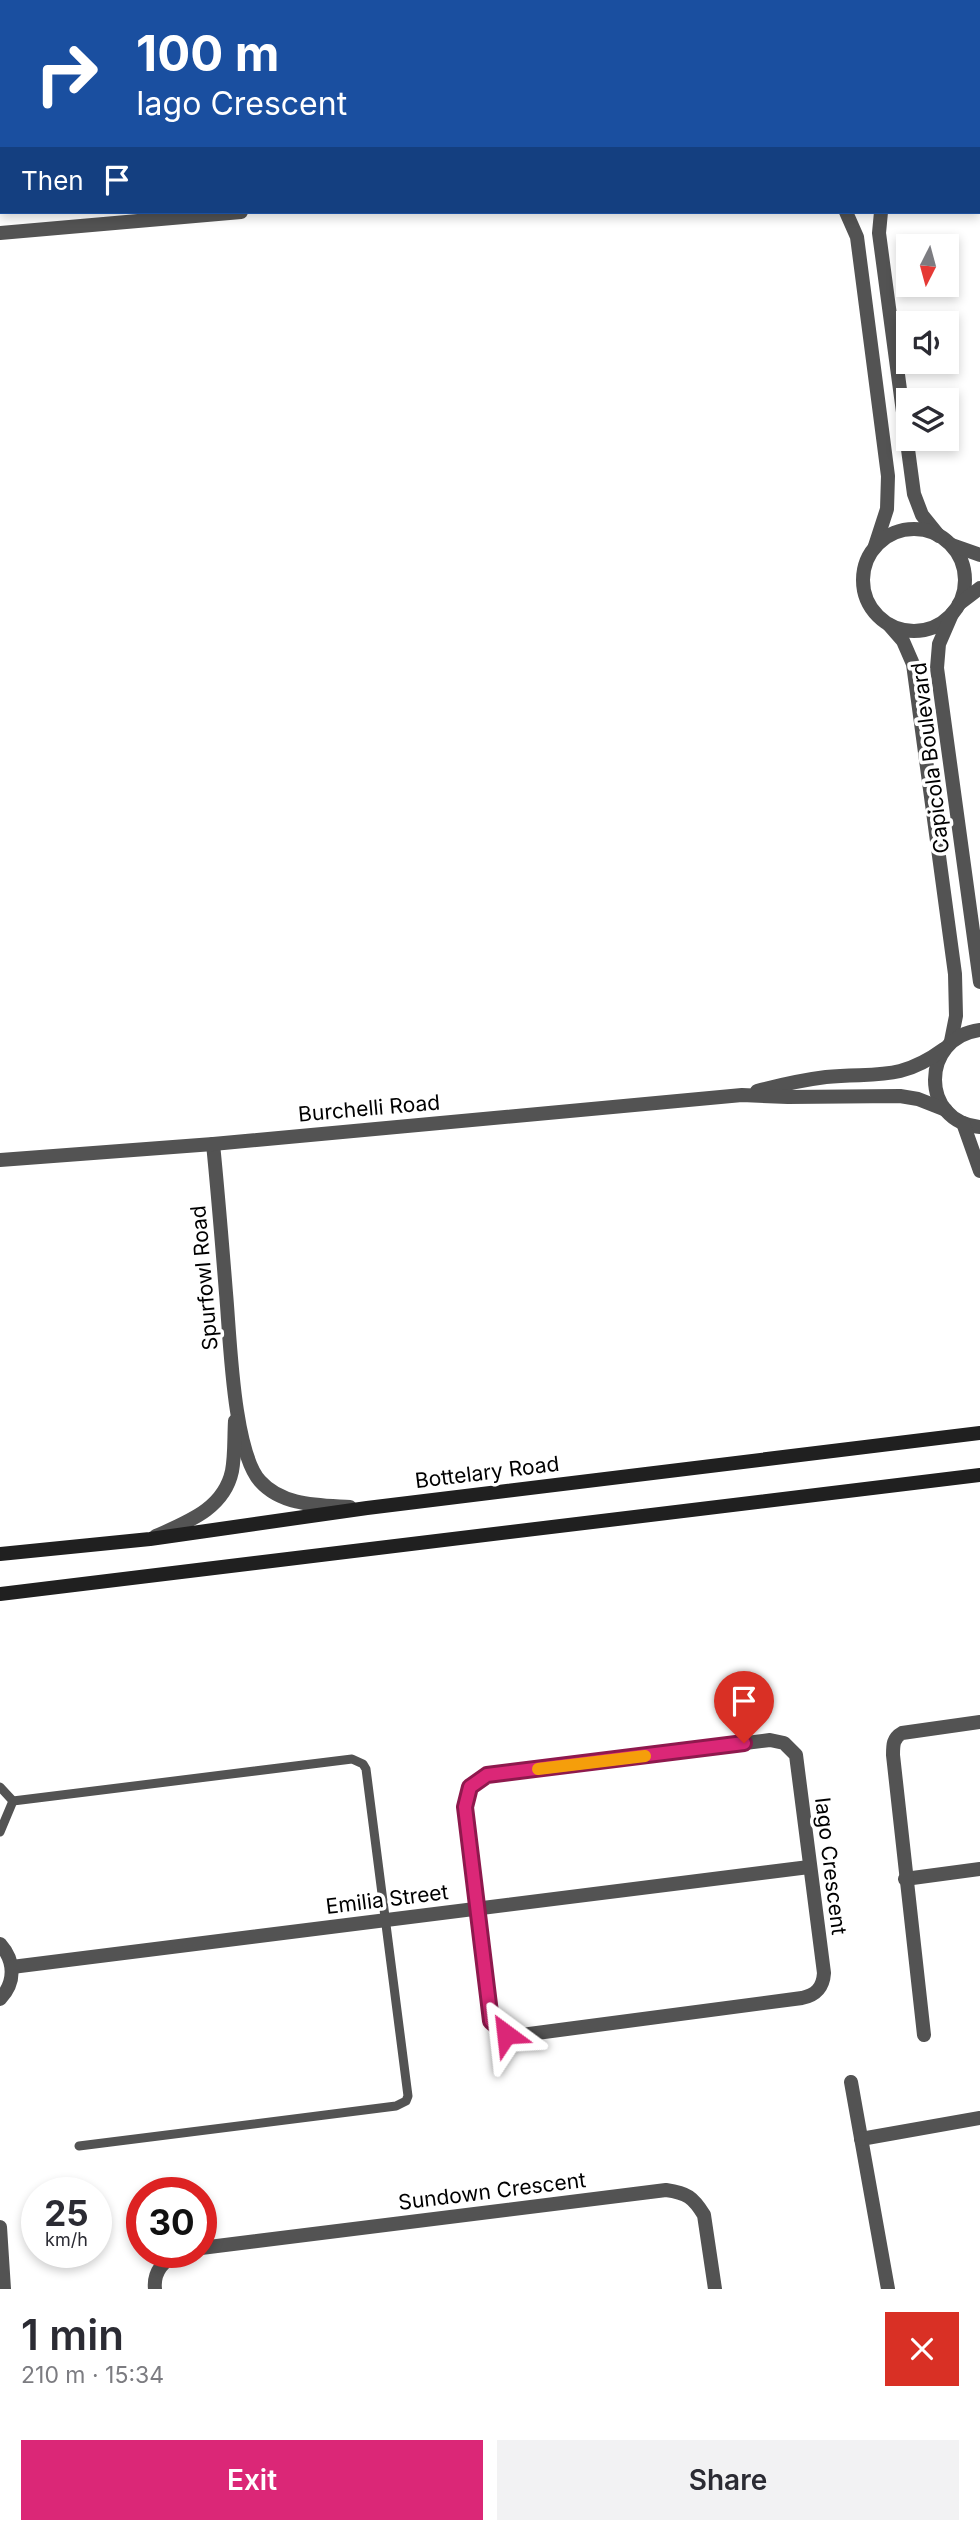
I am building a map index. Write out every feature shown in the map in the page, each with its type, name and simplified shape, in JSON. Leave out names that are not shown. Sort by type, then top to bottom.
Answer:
[{"type":"main road","name":"Bottelary Road","points":[[0,1554],[150,1539],[367,1508],[980,1433]]},
{"type":"main road","points":[[0,1594],[980,1475]]},
{"type":"street","points":[[0,233],[218,214]]},
{"type":"street","points":[[847,214],[857,237],[888,476],[887,509],[876,546],[864,566],[863,589],[872,610],[889,625],[900,629],[922,630],[943,622],[980,588]]},
{"type":"street","points":[[881,214],[879,233],[914,494],[922,515],[956,551],[964,572],[963,594],[955,609]]},
{"type":"street","points":[[876,546],[894,533],[917,529],[980,555]]},
{"type":"street","name":"Capicola Boulevard","points":[[955,609],[939,644],[937,668],[980,982]]},
{"type":"street","name":"Capicola Boulevard","points":[[889,625],[903,641],[913,664],[956,974],[956,1016],[948,1045],[935,1069],[934,1080],[940,1101],[946,1110]]},
{"type":"street","name":"Burchelli Road","points":[[742,1095],[786,1083],[827,1077],[898,1073],[929,1060],[961,1035],[980,1030]]},
{"type":"street","name":"Burchelli Road","points":[[0,1160],[214,1144],[742,1095],[900,1096],[919,1099],[946,1110],[963,1123]]},
{"type":"street","points":[[963,1123],[980,1127]]},
{"type":"street","points":[[963,1123],[980,1171]]},
{"type":"street","name":"Spurfowl Road","points":[[214,1144],[236,1409],[249,1465],[260,1482],[290,1500],[316,1505],[367,1508]]},
{"type":"street","name":"Spurfowl Road","points":[[150,1539],[205,1513],[222,1493],[232,1471],[236,1409]]},
{"type":"street","points":[[924,2035],[892,1755],[894,1739],[902,1732],[980,1722]]},
{"type":"street","name":"Iago Crescent","points":[[770,1740],[784,1743],[796,1755],[824,1973],[821,1986],[811,1996],[514,2036],[498,2029],[491,2021],[478,1908],[465,1807],[467,1793],[477,1780],[487,1775],[770,1740]]},
{"type":"street","name":"Emilia Street","points":[[12,1967],[809,1867]]},
{"type":"street","points":[[905,1879],[980,1869]]},
{"type":"street","points":[[0,1944],[9,1955],[12,1967],[12,1980],[0,1999]]},
{"type":"street","points":[[850,2082],[888,2289]]},
{"type":"street","points":[[861,2139],[980,2118]]},
{"type":"street","name":"Sundown Crescent","points":[[217,2246],[666,2190],[686,2193],[704,2215],[715,2289]]},
{"type":"street","points":[[0,2227],[6,2287]]},
{"type":"street","points":[[155,2289],[154,2280],[159,2268]]},
{"type":"lane","points":[[13,1801],[352,1759],[366,1769],[408,2096],[402,2105],[79,2146]]},
{"type":"lane","points":[[0,1787],[13,1801]]},
{"type":"lane","points":[[0,1832],[13,1801]]},
{"type":"slow traffic","points":[[538,1769],[645,1756]]},
{"type":"route","points":[[506,2034],[491,2021],[465,1807],[470,1787],[487,1775],[744,1743]]}]
